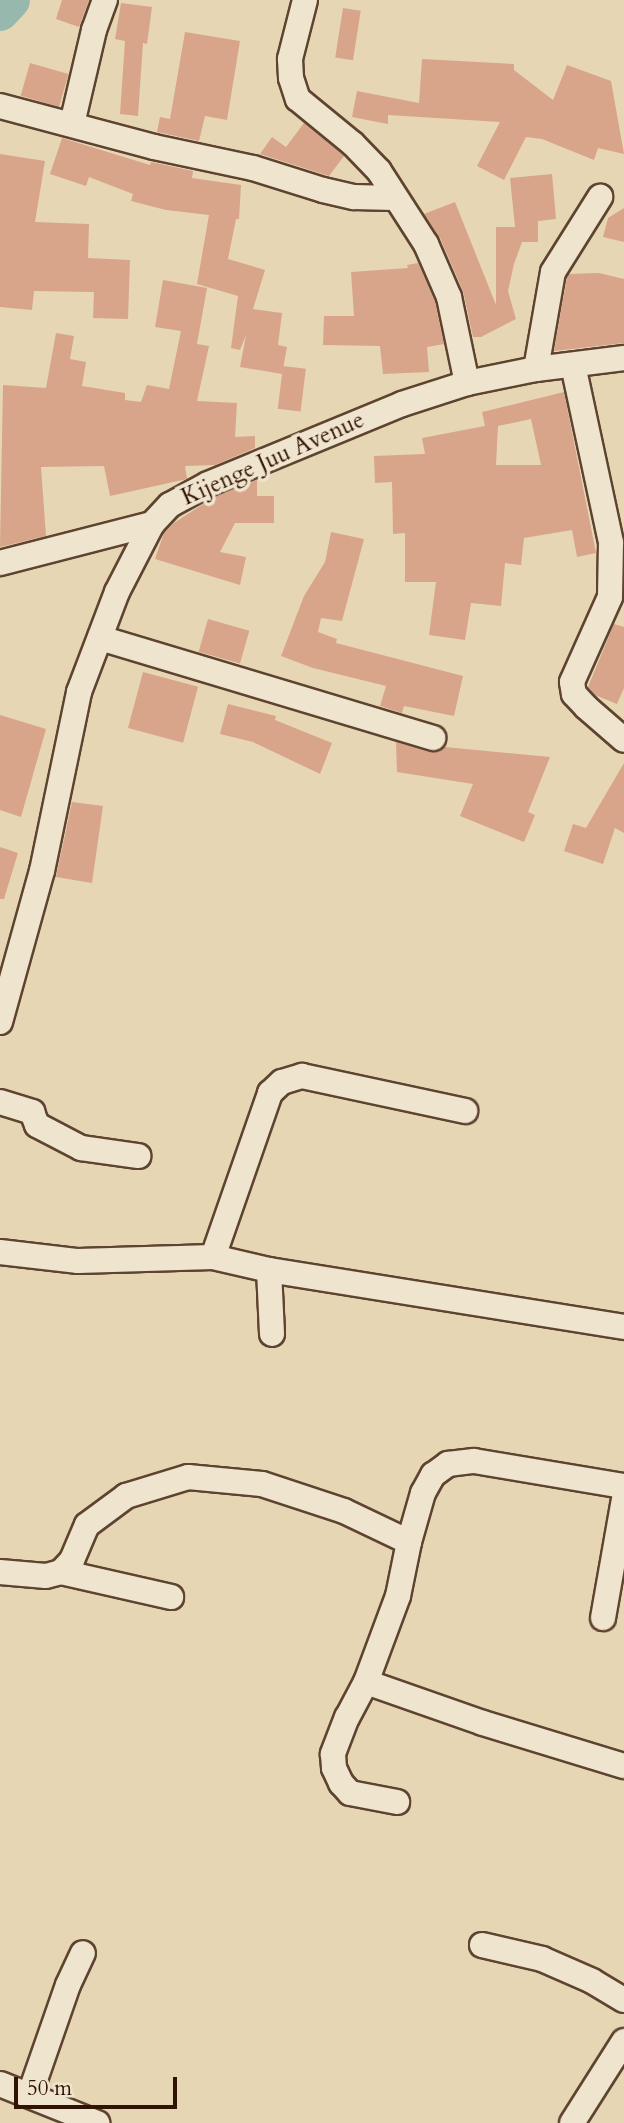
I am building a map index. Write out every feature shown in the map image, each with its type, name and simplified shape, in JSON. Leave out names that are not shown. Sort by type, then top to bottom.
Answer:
[{"type":"street","points":[[72,124],[94,30],[105,0]]},
{"type":"street","points":[[304,0],[290,59],[291,78],[298,99],[353,144],[379,172],[426,244],[449,296],[467,383]]},
{"type":"street","points":[[0,106],[154,148],[253,167],[323,190],[354,197],[394,198]]},
{"type":"street","points":[[536,369],[553,272],[600,197]]},
{"type":"street","name":"Kijenge Juu Avenue","points":[[0,1023],[42,871],[79,692],[117,592],[152,524],[170,505],[208,484],[349,423],[467,383],[536,369],[624,358]]},
{"type":"street","points":[[573,365],[611,543],[610,597],[615,612],[572,682],[574,694],[624,740]]},
{"type":"street","points":[[0,563],[152,524]]},
{"type":"street","points":[[100,638],[433,738]]},
{"type":"street","points":[[213,1258],[270,1093],[282,1082],[302,1076],[465,1111]]},
{"type":"street","points":[[0,1102],[32,1112],[37,1125],[81,1148],[138,1156]]},
{"type":"street","points":[[0,1252],[78,1261],[213,1258],[269,1270],[624,1327]]},
{"type":"street","points":[[269,1270],[272,1334]]},
{"type":"street","points":[[397,1802],[350,1793],[341,1783],[334,1768],[338,1737],[366,1682],[398,1596],[423,1493],[433,1475],[448,1464],[474,1461],[624,1486]]},
{"type":"street","points":[[61,1572],[72,1560],[87,1525],[127,1496],[188,1477],[262,1484],[344,1511],[410,1542]]},
{"type":"street","points":[[603,1618],[624,1499]]},
{"type":"street","points":[[0,1572],[46,1576],[61,1572],[171,1597]]},
{"type":"street","points":[[366,1682],[483,1723],[624,1766]]},
{"type":"street","points":[[482,1945],[542,1959],[592,1981],[624,2000]]},
{"type":"street","points":[[30,2094],[68,1985],[83,1953]]},
{"type":"street","points":[[572,2123],[624,2040]]},
{"type":"street","points":[[0,2084],[97,2123]]},
{"type":"building","points":[[62,0],[89,0],[79,27],[56,19]]},
{"type":"building","points":[[121,3],[152,7],[147,44],[143,43],[138,116],[120,114],[125,41],[115,39]]},
{"type":"building","points":[[343,8],[361,11],[353,60],[335,57]]},
{"type":"building","points":[[185,32],[240,41],[227,120],[205,116],[199,141],[157,132],[160,117],[170,119]]},
{"type":"building","points":[[422,59],[514,64],[514,70],[553,100],[567,65],[611,81],[624,154],[598,148],[594,160],[542,139],[526,137],[504,180],[477,166],[500,122],[388,115],[388,124],[352,117],[357,91],[419,103]]},
{"type":"building","points":[[30,63],[68,74],[59,107],[21,96]]},
{"type":"building","points":[[304,123],[344,156],[329,176],[260,154],[272,137],[286,147]]},
{"type":"building","points":[[62,138],[150,165],[151,162],[193,171],[192,178],[241,185],[239,219],[236,219],[228,259],[265,270],[253,309],[282,313],[278,345],[287,347],[282,374],[240,367],[246,335],[240,350],[231,348],[238,296],[197,284],[209,215],[166,210],[131,201],[133,194],[89,177],[86,186],[50,174]]},
{"type":"building","points":[[0,154],[45,161],[35,222],[89,224],[88,258],[130,260],[128,319],[93,318],[94,292],[34,291],[32,310],[0,307]]},
{"type":"building","points":[[552,174],[556,219],[538,221],[538,242],[522,242],[514,264],[508,291],[516,319],[481,337],[473,337],[463,291],[440,238],[424,214],[455,202],[496,305],[496,227],[515,227],[510,178]]},
{"type":"building","points":[[624,208],[624,242],[603,237],[608,218]]},
{"type":"building","points":[[418,263],[435,302],[444,344],[427,347],[429,372],[383,374],[380,346],[323,345],[324,316],[354,316],[351,272],[408,268],[407,265]]},
{"type":"building","points":[[599,273],[624,279],[624,343],[554,351],[567,277],[569,274]]},
{"type":"building","points":[[163,280],[207,288],[197,344],[209,346],[197,401],[237,403],[235,437],[255,436],[255,448],[215,465],[185,466],[187,479],[110,496],[104,466],[41,467],[46,536],[0,547],[3,385],[46,388],[56,333],[74,336],[70,359],[86,362],[82,386],[125,393],[125,400],[141,402],[147,385],[169,389],[181,331],[155,327]]},
{"type":"building","points":[[283,366],[306,369],[301,411],[278,409]]},
{"type":"building","points":[[564,392],[596,553],[577,557],[572,530],[524,538],[521,565],[505,563],[501,606],[471,603],[465,640],[429,635],[436,582],[405,582],[405,533],[393,534],[392,482],[375,483],[374,456],[425,454],[422,438],[485,426],[482,412]],"holes":[[[531,419],[541,465],[496,465],[498,426]]]},
{"type":"building","points":[[257,480],[257,496],[274,496],[274,523],[235,523],[220,552],[246,557],[240,585],[155,559],[164,533],[174,523],[214,497]]},
{"type":"building","points":[[331,532],[364,539],[342,621],[321,618],[318,632],[337,639],[336,643],[463,676],[454,716],[404,706],[402,713],[380,706],[386,686],[313,668],[281,656],[304,596],[325,562]]},
{"type":"building","points":[[208,619],[249,631],[240,664],[199,652]]},
{"type":"building","points":[[614,624],[624,627],[624,688],[617,704],[595,695],[588,687]]},
{"type":"building","points":[[143,672],[198,687],[183,743],[128,728]]},
{"type":"building","points":[[228,704],[276,716],[275,720],[332,743],[320,774],[253,742],[220,734]]},
{"type":"building","points":[[0,715],[46,729],[21,817],[0,810]]},
{"type":"building","points":[[396,742],[429,752],[437,752],[445,747],[550,757],[528,812],[535,815],[524,842],[460,816],[473,784],[397,772]]},
{"type":"building","points":[[624,763],[624,833],[615,828],[603,864],[564,851],[573,824],[586,828]]},
{"type":"building","points":[[72,802],[103,806],[92,883],[56,877]]},
{"type":"building","points":[[0,847],[18,853],[4,899],[0,899]]},
{"type":"waterway","points":[[0,12],[11,0]]}]
